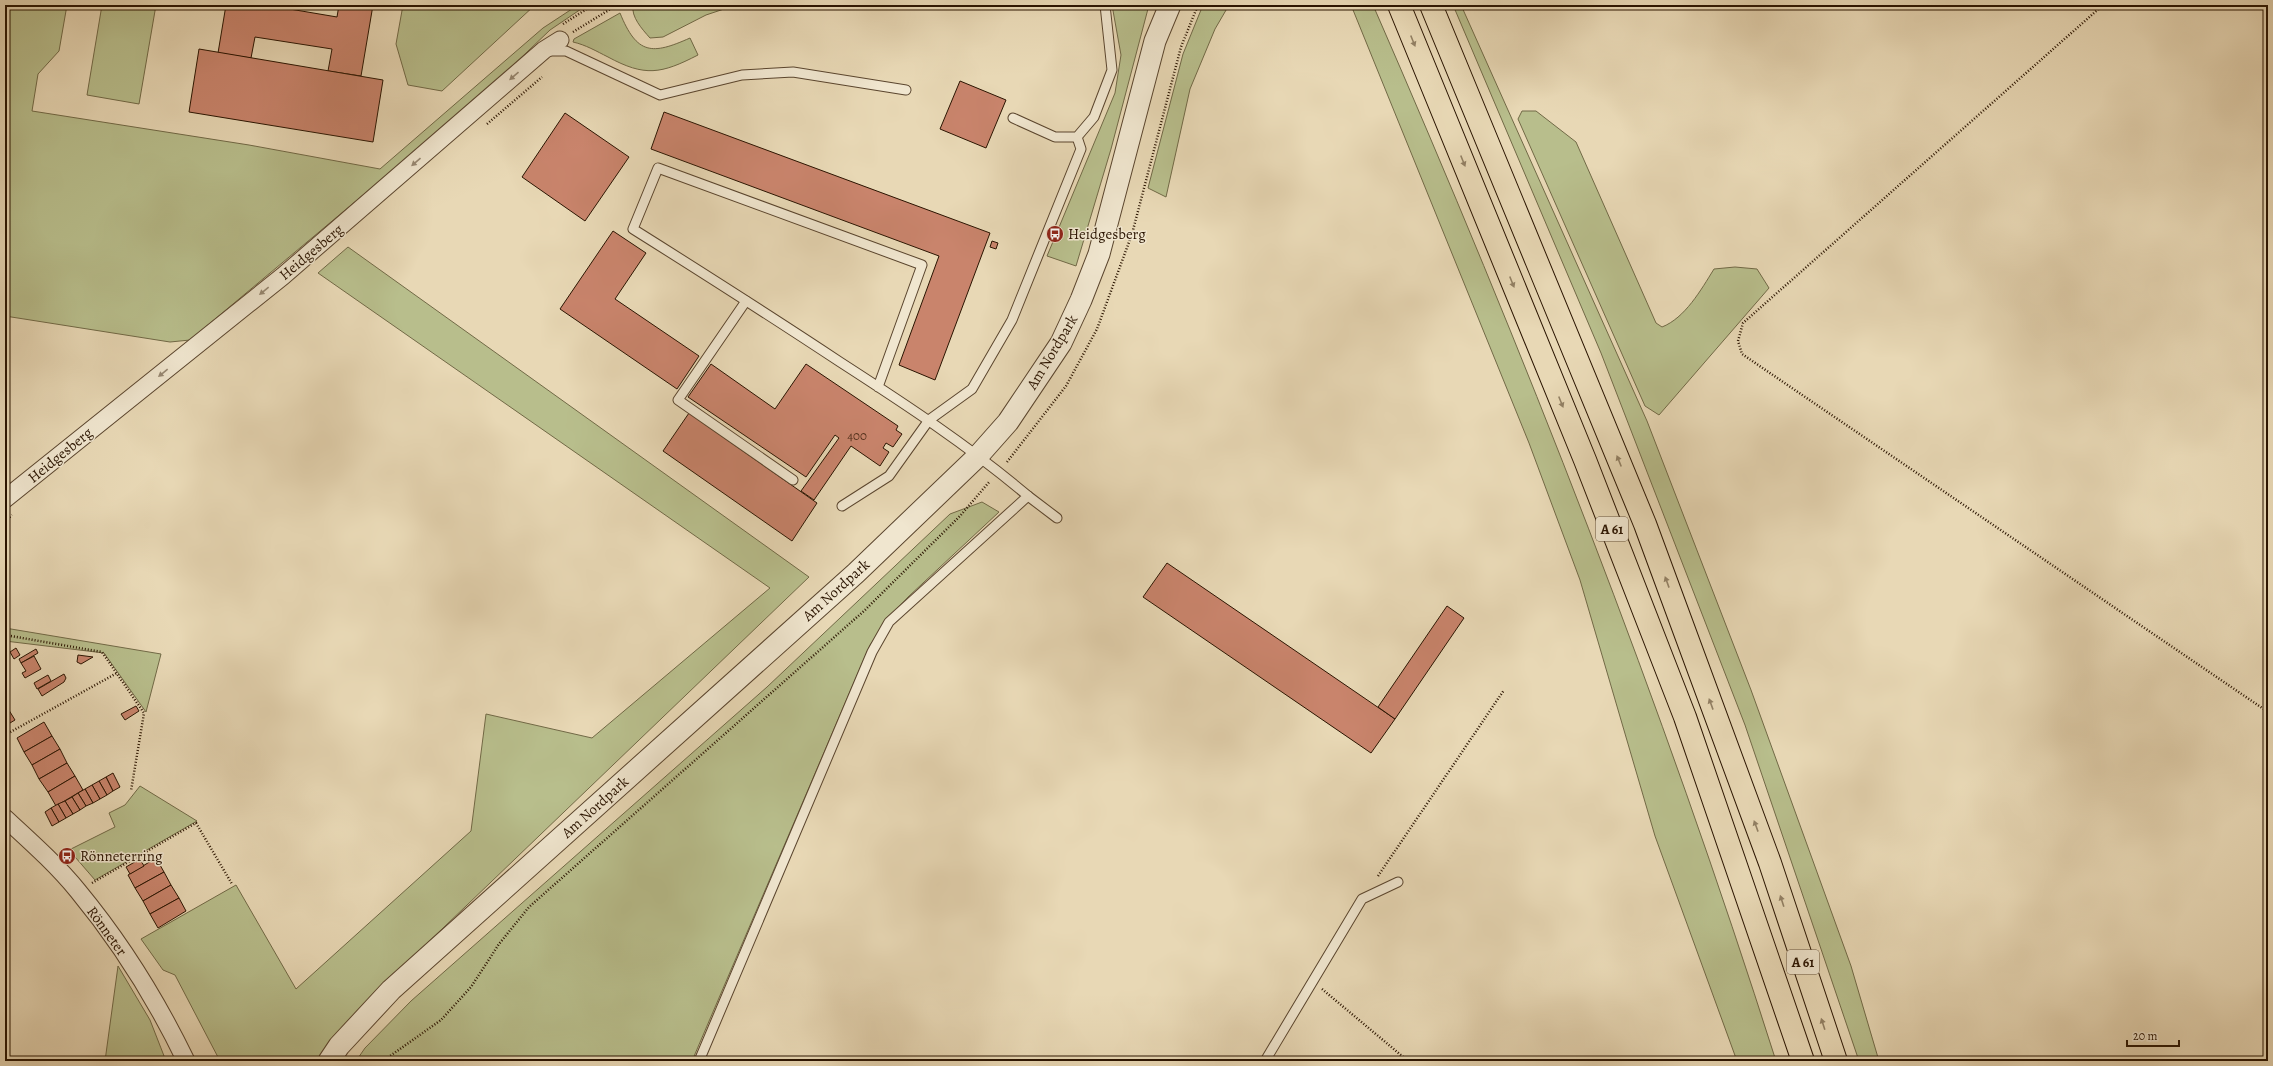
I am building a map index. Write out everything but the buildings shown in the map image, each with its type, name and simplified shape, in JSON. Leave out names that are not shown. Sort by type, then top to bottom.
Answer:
[{"type":"highway","name":"A 61","points":[[1399,5],[1585,460],[1685,717],[1803,1061]]},
{"type":"highway","name":"A 61","points":[[1431,5],[1645,524],[1770,863],[1836,1061]]},
{"type":"street","name":"Am Nordpark","points":[[329,1061],[339,1046],[391,990],[856,573],[977,457],[1008,422],[1061,343],[1081,300],[1099,254],[1155,41],[1170,5]]},
{"type":"street","name":"Heidgesberg","points":[[5,499],[283,276],[544,50],[560,40]]},
{"type":"street","name":"Rönneter","points":[[5,818],[78,891],[136,970],[167,1022],[186,1061]]},
{"type":"lane","points":[[1013,118],[1055,137],[1077,137],[1094,118],[1112,70],[1105,5]]},
{"type":"lane","points":[[544,50],[566,51],[660,95],[742,75],[793,72],[906,90]]},
{"type":"lane","points":[[842,506],[889,476],[929,420],[972,389],[1012,320],[1080,149],[1077,137]]},
{"type":"lane","points":[[878,387],[922,266],[658,168],[633,230],[746,301],[878,387],[929,420],[977,457],[1000,471],[1028,496],[1057,518]]},
{"type":"lane","points":[[746,301],[678,400],[793,480]]},
{"type":"lane","points":[[699,1061],[872,652],[889,622],[1028,496]]},
{"type":"lane","points":[[1265,1061],[1314,983],[1362,900],[1398,882]]},
{"type":"path","points":[[560,40],[617,5]]},
{"type":"path","points":[[2103,5],[1743,323],[1739,330],[1738,341],[1742,354],[2268,712]]},
{"type":"path","points":[[5,635],[102,652],[144,713],[132,790]]},
{"type":"path","points":[[5,735],[117,673]]},
{"type":"path","points":[[1362,900],[1504,690]]},
{"type":"path","points":[[78,891],[196,823],[232,884]]},
{"type":"path","points":[[1314,983],[1408,1061]]},
{"type":"green space","points":[[5,5],[67,5],[59,51],[38,74],[32,111],[249,145],[380,169],[543,28],[578,5],[587,5],[550,30],[479,98],[190,340],[170,342],[5,316]]},
{"type":"green space","points":[[102,5],[156,5],[139,104],[87,95]]},
{"type":"green space","points":[[403,5],[535,5],[442,91],[408,85],[396,44]]},
{"type":"green space","points":[[633,5],[736,5],[706,15],[663,37],[650,38],[635,18]]},
{"type":"green space","points":[[1112,5],[1149,5],[1111,149],[1076,266],[1047,256],[1115,93],[1121,55]]},
{"type":"green space","points":[[1203,5],[1229,5],[1215,29],[1190,89],[1166,197],[1148,188],[1183,54]]},
{"type":"green space","points":[[1351,5],[1373,5],[1484,265],[1537,397],[1638,660],[1686,793],[1776,1061],[1737,1061],[1655,836],[1580,580],[1529,443]]},
{"type":"green space","points":[[1453,5],[1461,5],[1647,421],[1751,690],[1851,966],[1879,1061],[1859,1061],[1745,725],[1601,353]]},
{"type":"green space","points":[[620,13],[626,27],[633,37],[647,48],[656,49],[665,47],[677,44],[690,38],[698,55],[674,66],[663,69],[653,71],[643,70],[632,68],[591,48],[573,42],[574,39]]},
{"type":"green space","points":[[1522,111],[1536,111],[1576,142],[1656,323],[1662,327],[1678,317],[1704,286],[1714,269],[1735,267],[1757,269],[1769,288],[1659,415],[1645,406],[1518,119]]},
{"type":"green space","points":[[348,247],[809,577],[393,976],[316,1061],[220,1061],[175,975],[163,970],[141,939],[236,885],[296,989],[471,831],[486,714],[592,738],[770,588],[318,273]]},
{"type":"green space","points":[[982,502],[999,512],[908,597],[894,612],[870,645],[692,1061],[356,1061],[365,1048],[411,1001],[767,687],[950,514]]},
{"type":"green space","points":[[5,628],[161,654],[146,712],[104,653],[5,641]]},
{"type":"green space","points":[[140,786],[197,821],[95,880],[69,850],[115,827],[109,813],[125,805]]},
{"type":"green space","points":[[118,966],[150,1020],[166,1061],[105,1061]]},
{"type":"place","name":"Heidgesberg","points":[[1055,234]]},
{"type":"place","name":"Rönneterring","points":[[67,856]]}]
